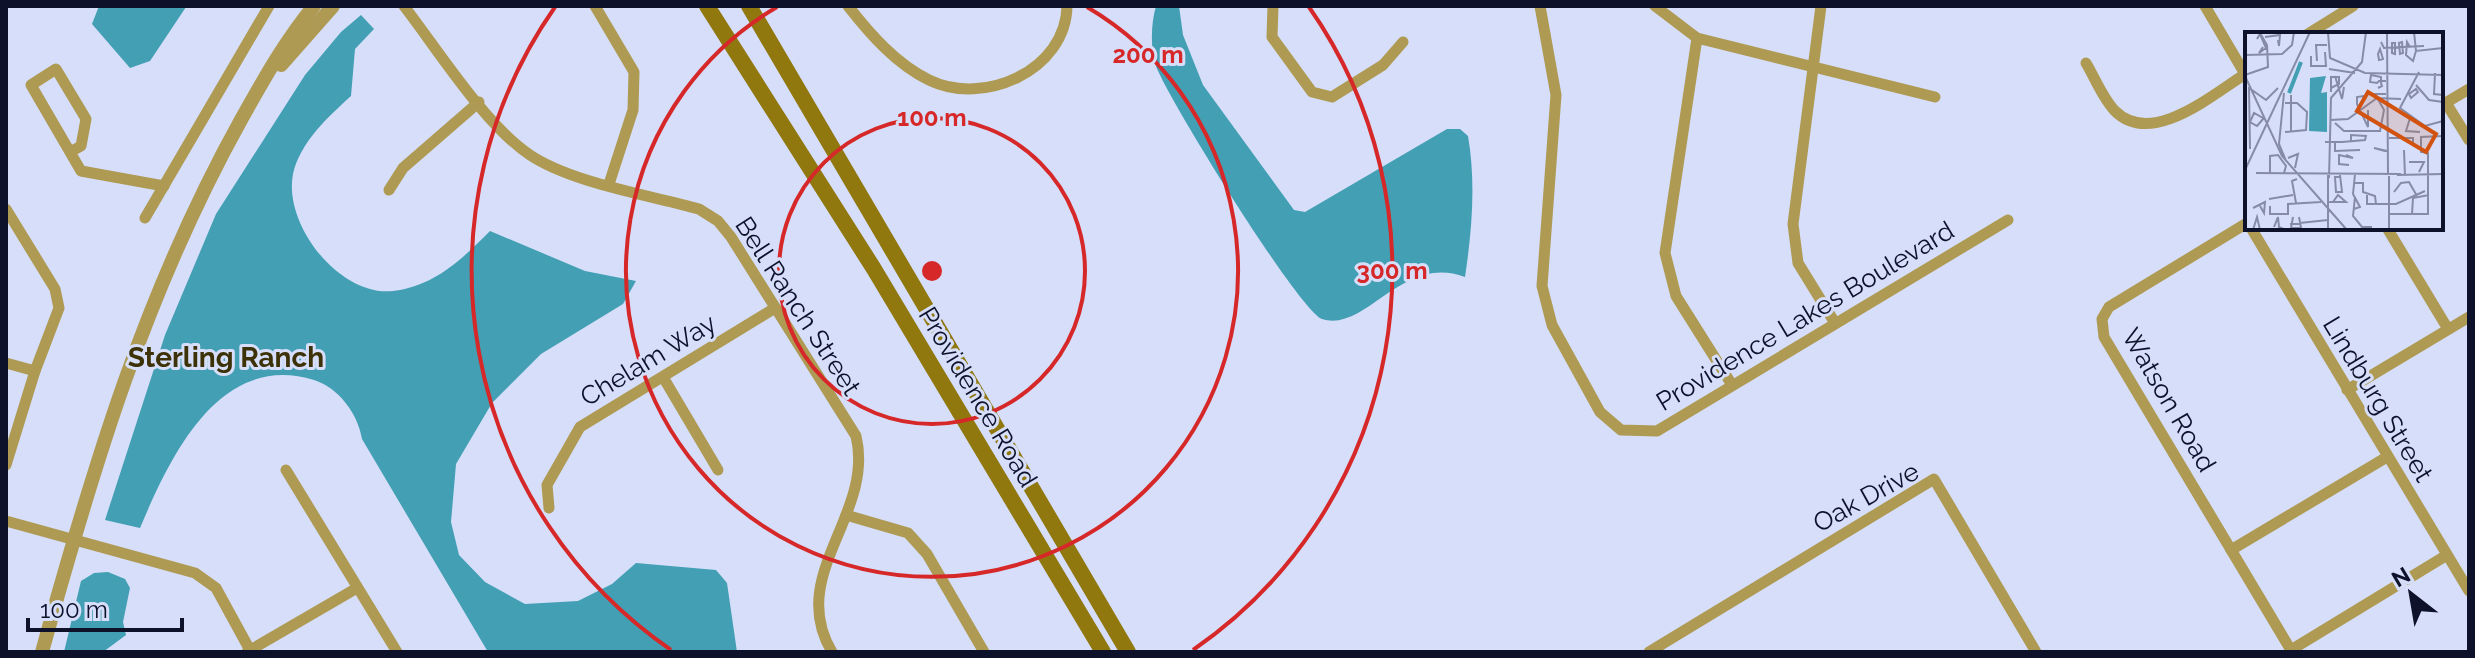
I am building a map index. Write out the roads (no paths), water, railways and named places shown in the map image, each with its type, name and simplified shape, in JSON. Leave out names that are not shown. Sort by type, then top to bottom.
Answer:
[{"type":"main road","name":"Providence Road","points":[[707,6],[874,269],[1103,652]]},
{"type":"main road","name":"Providence Road","points":[[749,6],[893,257],[1128,652]]},
{"type":"main road","points":[[874,269],[893,257]]},
{"type":"street","points":[[145,218],[269,6]]},
{"type":"street","points":[[42,652],[103,438],[169,263],[211,173],[275,59],[314,6]]},
{"type":"street","points":[[243,117],[290,54],[333,6]]},
{"type":"street","name":"Bell Ranch Street","points":[[404,6],[508,138],[531,155],[559,171],[699,209],[718,221],[856,436],[861,457],[846,515],[817,594],[817,619],[832,652]]},
{"type":"street","points":[[595,6],[634,72],[633,110],[609,184]]},
{"type":"street","points":[[848,6],[891,53],[916,73],[939,84],[978,88],[1021,76],[1044,61],[1063,34],[1067,6]]},
{"type":"street","points":[[1273,6],[1272,37],[1312,92],[1332,97],[1383,65],[1403,42]]},
{"type":"street","name":"Providence Lakes Boulevard","points":[[1540,6],[1556,95],[1542,286],[1552,325],[1600,412],[1621,430],[1657,431],[2008,220]]},
{"type":"street","points":[[1655,6],[1697,38],[1935,97]]},
{"type":"street","points":[[1821,6],[1793,224],[1798,263],[1835,323]]},
{"type":"street","points":[[2205,6],[2245,71]]},
{"type":"street","points":[[2311,32],[2352,6]]},
{"type":"street","points":[[1697,38],[1665,253],[1676,296],[1732,385]]},
{"type":"street","points":[[2086,63],[2115,112],[2136,123],[2167,122],[2245,74]]},
{"type":"street","points":[[70,152],[81,146],[86,119],[56,69],[31,85],[81,171],[164,186]]},
{"type":"street","points":[[2469,89],[2444,104],[2469,140]]},
{"type":"street","points":[[389,190],[403,168],[479,102]]},
{"type":"street","points":[[6,209],[55,289],[59,308],[35,371],[6,465]]},
{"type":"street","name":"Watson Road","points":[[2245,228],[2109,307],[2102,319],[2104,337],[2292,651]]},
{"type":"street","name":"Lindburg Street","points":[[2251,230],[2469,591]]},
{"type":"street","points":[[2388,230],[2448,329]]},
{"type":"street","name":"Chelam Way","points":[[549,508],[547,485],[580,427],[775,308]]},
{"type":"street","points":[[2347,390],[2469,317]]},
{"type":"street","points":[[6,363],[35,371]]},
{"type":"street","points":[[663,377],[718,470]]},
{"type":"street","points":[[2231,550],[2387,457]]},
{"type":"street","points":[[286,470],[397,652]]},
{"type":"street","name":"Oak Drive","points":[[1649,652],[1934,479],[2036,652]]},
{"type":"street","points":[[846,515],[908,533],[927,554],[984,652]]},
{"type":"street","points":[[6,521],[195,573],[216,588],[249,651],[357,588]]},
{"type":"street","points":[[2292,651],[2447,555]]},
{"type":"water","points":[[99,6],[186,7],[150,61],[130,68],[92,24]]},
{"type":"water","points":[[1156,6],[1179,6],[1183,35],[1203,85],[1294,210],[1305,212],[1447,129],[1460,129],[1468,136],[1472,206],[1465,277],[1443,272],[1422,275],[1354,315],[1338,320],[1322,319],[1309,307],[1262,244],[1165,85],[1153,51],[1152,28]]},
{"type":"water","points":[[361,15],[374,29],[355,49],[351,96],[309,141],[293,174],[292,194],[297,215],[319,254],[335,270],[373,290],[408,288],[447,270],[490,231],[585,271],[636,281],[623,304],[541,354],[492,403],[456,464],[451,522],[459,555],[485,582],[525,604],[578,601],[612,584],[636,563],[716,570],[727,583],[737,652],[488,652],[362,439],[352,411],[331,389],[314,380],[280,375],[251,381],[225,395],[203,416],[183,442],[140,528],[105,520],[165,335],[216,214],[305,75],[341,32]]},
{"type":"water","points":[[108,572],[125,579],[130,588],[123,622],[126,635],[103,652],[64,652],[81,581],[94,573]]},
{"type":"district","name":"Sterling Ranch","points":[[226,357]]}]
